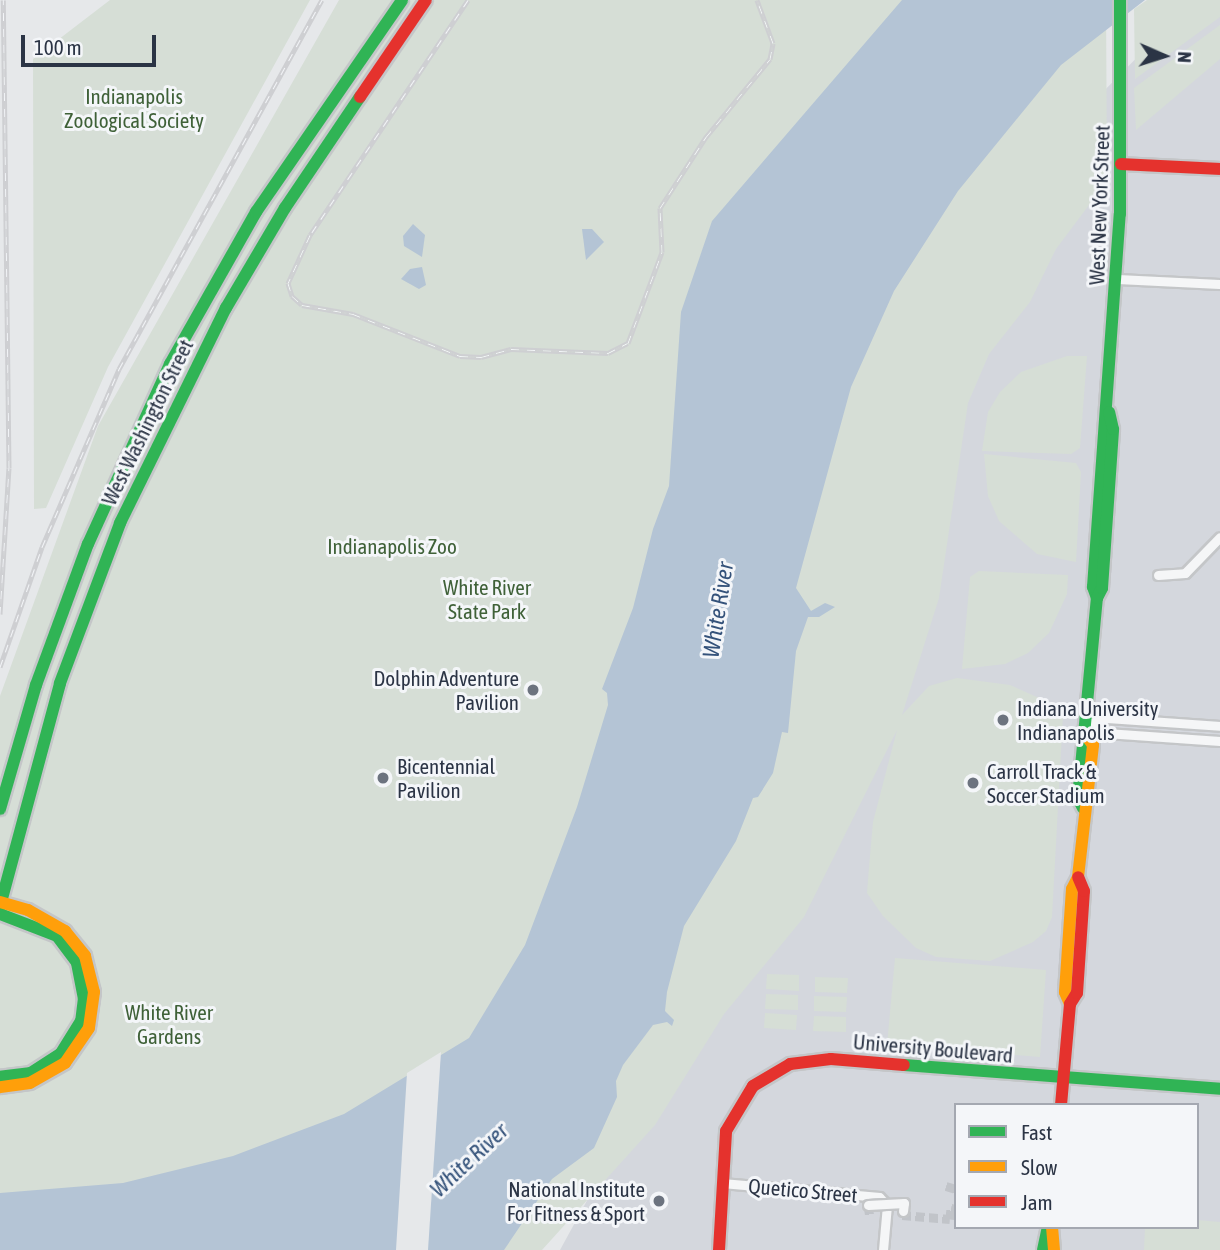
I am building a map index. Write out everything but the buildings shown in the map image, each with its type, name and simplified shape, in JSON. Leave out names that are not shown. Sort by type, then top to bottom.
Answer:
[{"type":"main road","name":"West Washington Street","points":[[0,809],[57,626],[108,495],[159,387],[256,212],[401,0]]},
{"type":"main road","name":"West Washington Street","points":[[0,903],[60,683],[115,535],[156,443],[226,308],[285,208],[426,0]]},
{"type":"main road","name":"West New York Street","points":[[1061,1103],[1070,1004],[1065,992],[1072,889],[1078,877],[1083,808],[1078,798],[1082,746],[1091,729],[1097,598],[1093,587],[1104,428],[1109,412],[1121,164],[1120,0]]},
{"type":"main road","points":[[1121,164],[1220,169]]},
{"type":"main road","points":[[0,903],[28,910],[65,931],[85,956],[94,992],[92,1019],[73,1055],[40,1079],[0,1087]]},
{"type":"main road","points":[[0,914],[27,921],[57,936],[76,963],[84,998],[76,1033],[57,1057],[31,1073],[0,1077]]},
{"type":"main road","name":"University Boulevard","points":[[719,1250],[726,1131],[737,1108],[753,1086],[790,1064],[831,1059],[1220,1088]]},
{"type":"main road","points":[[1043,1250],[1049,1229]]},
{"type":"main road","points":[[1050,1229],[1054,1250]]},
{"type":"street","points":[[1116,279],[1220,284]]},
{"type":"street","points":[[1158,575],[1185,573],[1220,537]]},
{"type":"street","points":[[1091,729],[1107,718],[1220,726]]},
{"type":"street","points":[[1091,729],[1106,733],[1220,741]]},
{"type":"street","name":"Quetico Street","points":[[722,1183],[884,1199],[883,1250]]},
{"type":"street","points":[[868,1205],[904,1203],[903,1211]]},
{"type":"shaded area","name":"Indiana University Indianapolis","points":[[1220,0],[1220,1250],[560,1250],[638,1107],[994,202],[1186,8]]},
{"type":"green space","name":"Indianapolis Zoological Society","points":[[110,0],[310,0],[108,367],[46,508],[34,509],[33,59]]},
{"type":"green space","name":"White River State Park","points":[[339,0],[1106,0],[1107,181],[1056,249],[1030,302],[989,354],[968,403],[939,598],[902,715],[929,686],[957,678],[1010,685],[1055,705],[1063,715],[1052,917],[1046,931],[1033,942],[990,961],[936,957],[916,948],[883,916],[867,893],[873,822],[897,730],[804,917],[724,1014],[655,1125],[542,1250],[0,1250],[0,696],[98,426]]},
{"type":"green space","points":[[1147,0],[1220,0],[1220,17],[1135,79],[1134,9]]},
{"type":"green space","points":[[1220,25],[1220,59],[1136,130],[1134,88]]},
{"type":"green space","points":[[1067,356],[1087,356],[1080,448],[1071,454],[982,451],[988,412],[1000,392],[1021,372]]},
{"type":"green space","points":[[984,454],[1076,463],[1081,472],[1076,562],[1037,554],[999,521],[988,496]]},
{"type":"green space","points":[[979,571],[1068,575],[1067,594],[1049,633],[1028,653],[1005,664],[962,669],[970,577]]},
{"type":"green space","points":[[895,958],[1046,970],[1040,1057],[887,1045]]},
{"type":"green space","points":[[767,974],[799,975],[799,991],[766,989]]},
{"type":"green space","points":[[815,977],[848,978],[847,993],[815,992]]},
{"type":"green space","points":[[766,994],[798,995],[798,1010],[765,1009]]},
{"type":"green space","points":[[814,996],[847,997],[846,1012],[814,1011]]},
{"type":"green space","points":[[765,1013],[797,1015],[796,1030],[764,1028]]},
{"type":"green space","points":[[814,1016],[846,1017],[846,1032],[813,1031]]},
{"type":"green space","points":[[1199,1220],[1220,1222],[1220,1250],[1144,1250],[1145,1229],[1199,1229]]},
{"type":"water","name":"White River","points":[[902,0],[1145,0],[1061,65],[958,191],[894,291],[851,387],[796,588],[811,611],[825,603],[835,607],[819,617],[808,617],[796,651],[788,733],[782,732],[773,773],[758,797],[753,798],[736,841],[684,926],[667,992],[665,1011],[674,1020],[672,1026],[667,1022],[653,1025],[623,1065],[616,1081],[617,1097],[594,1148],[552,1179],[504,1250],[0,1250],[0,1193],[123,1183],[233,1156],[344,1114],[469,1038],[525,945],[577,807],[608,705],[607,693],[602,689],[633,608],[653,529],[669,486],[681,312],[712,221]]},
{"type":"water","points":[[413,224],[425,235],[422,257],[404,246],[403,236]]},
{"type":"water","points":[[582,229],[592,229],[604,242],[586,260]]},
{"type":"water","points":[[422,267],[426,285],[419,289],[401,279],[410,269]]},
{"type":"pier","points":[[441,1052],[428,1250],[396,1250],[407,1073]]},
{"type":"tunnel","points":[[946,1186],[954,1188]]},
{"type":"tunnel","points":[[868,1205],[870,1217]]},
{"type":"tunnel","points":[[903,1211],[902,1215],[950,1219],[951,1208],[954,1209]]},
{"type":"railway","points":[[0,614],[9,468],[3,0]]},
{"type":"railway","points":[[0,667],[42,547],[119,369],[322,0]]},
{"type":"railway","points":[[468,0],[310,235],[288,283],[292,296],[302,305],[353,314],[460,356],[481,357],[511,349],[608,353],[628,343],[662,252],[660,208],[706,137],[770,59],[773,43],[757,0]]},
{"type":"traffic: fast","points":[[0,809],[36,685],[88,544],[170,364],[256,212],[402,0]]},
{"type":"traffic: fast","points":[[1097,598],[1093,587],[1120,214],[1120,0]]},
{"type":"traffic: fast","points":[[0,906],[60,683],[120,523],[226,308],[285,208],[360,97]]},
{"type":"traffic: fast","points":[[1083,808],[1078,798],[1097,598],[1102,588],[1113,429],[1109,412]]},
{"type":"traffic: fast","points":[[0,914],[57,936],[77,963],[84,998],[81,1021],[60,1054],[31,1073],[0,1077]]},
{"type":"traffic: fast","points":[[904,1065],[1220,1089]]},
{"type":"traffic: fast","points":[[1043,1250],[1048,1229]]},
{"type":"traffic: slow","points":[[1070,1004],[1065,992],[1072,889],[1078,877],[1093,745],[1087,737]]},
{"type":"traffic: slow","points":[[0,902],[28,910],[65,931],[85,956],[94,992],[89,1028],[65,1063],[30,1083],[0,1087]]},
{"type":"traffic: slow","points":[[1052,1229],[1054,1250]]},
{"type":"traffic: jam","points":[[360,97],[426,0]]},
{"type":"traffic: jam","points":[[1121,164],[1220,169]]},
{"type":"traffic: jam","points":[[1061,1103],[1070,1004],[1077,993],[1084,891],[1078,877]]},
{"type":"traffic: jam","points":[[719,1250],[726,1131],[753,1086],[790,1064],[831,1059],[904,1065]]},
{"type":"place","name":"Dolphin Adventure Pavilion","points":[[533,690]]},
{"type":"place","name":"Indiana University Indianapolis","points":[[1003,720]]},
{"type":"place","name":"Bicentennial Pavilion","points":[[383,778]]},
{"type":"place","name":"Carroll Track & Soccer Stadium","points":[[973,783]]},
{"type":"place","name":"National Institute For Fitness & Sport","points":[[659,1201]]},
{"type":"park label","name":"Indianapolis Zoo","points":[[392,546]]},
{"type":"park label","name":"White River Gardens","points":[[169,1024]]}]
